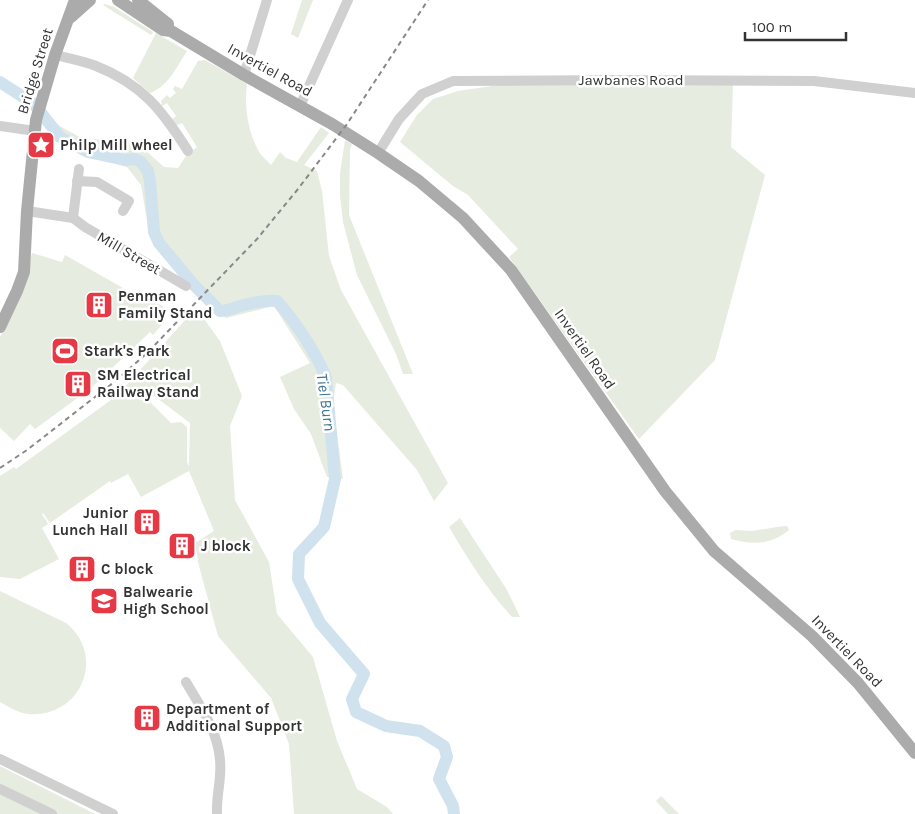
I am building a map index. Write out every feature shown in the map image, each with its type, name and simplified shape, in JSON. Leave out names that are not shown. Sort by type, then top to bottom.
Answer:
[{"type":"main road","name":"Bridge Street","points":[[0,327],[24,272],[27,210],[36,126],[55,55],[75,0]]},
{"type":"main road","name":"Bridge Street","points":[[68,21],[90,0]]},
{"type":"main road","name":"Invertiel Road","points":[[120,0],[163,30],[171,31],[378,152],[420,181],[463,218],[511,270],[665,491],[714,552],[812,636],[858,683],[915,753]]},
{"type":"main road","name":"Invertiel Road","points":[[138,0],[168,24],[171,31]]},
{"type":"street","points":[[244,75],[267,0]]},
{"type":"street","points":[[300,106],[348,0]]},
{"type":"street","points":[[55,55],[95,65],[134,85],[161,113],[188,151]]},
{"type":"street","name":"Jawbanes Road","points":[[378,152],[399,119],[422,94],[453,81],[814,82],[915,93]]},
{"type":"street","points":[[0,126],[36,126]]},
{"type":"street","points":[[73,218],[79,169]]},
{"type":"street","points":[[77,181],[97,182],[129,201],[123,211]]},
{"type":"street","name":"Mill Street","points":[[27,210],[73,218],[85,227],[186,286]]},
{"type":"street","points":[[186,682],[209,721],[219,751],[221,761],[216,798],[217,814]]},
{"type":"street","points":[[0,759],[113,814]]},
{"type":"street","points":[[0,789],[52,814]]},
{"type":"shaded area","points":[[302,0],[313,0],[298,38],[291,34]]},
{"type":"shaded area","points":[[103,5],[114,7],[153,32],[151,35]]},
{"type":"shaded area","points":[[156,33],[187,51],[167,81],[150,93],[133,78]]},
{"type":"shaded area","points":[[205,60],[247,84],[249,127],[259,152],[271,165],[280,152],[286,158],[297,162],[321,127],[329,133],[304,165],[317,171],[322,191],[329,256],[341,290],[448,483],[434,501],[417,470],[343,385],[336,383],[333,404],[343,479],[327,477],[311,434],[294,409],[280,377],[310,363],[274,306],[226,318],[218,312],[159,250],[149,232],[141,185],[127,167],[77,152],[48,130],[58,125],[83,139],[135,141],[164,167],[178,168],[186,156],[197,147],[182,123],[174,126],[171,120],[176,116],[167,103],[162,106],[161,101],[167,95],[170,98],[176,93],[173,89],[175,86],[182,89],[198,61]]},
{"type":"shaded area","points":[[733,83],[731,147],[765,175],[715,360],[639,439],[509,257],[518,249],[468,195],[453,186],[400,142],[417,115],[433,99],[458,91],[506,84]]},
{"type":"shaded area","points":[[345,140],[352,144],[350,150],[349,215],[413,374],[403,374],[396,354],[357,275],[343,222],[340,196],[340,173]]},
{"type":"shaded area","name":"Stark's Park","points":[[32,253],[62,262],[65,255],[130,292],[163,306],[164,322],[153,335],[150,332],[91,388],[35,429],[30,424],[14,441],[0,428],[0,337],[19,301]]},
{"type":"shaded area","points":[[196,308],[220,341],[242,396],[230,426],[235,500],[269,562],[277,614],[313,657],[337,741],[357,789],[387,807],[393,814],[294,814],[289,744],[271,698],[218,636],[199,566],[195,543],[214,531],[189,471],[141,497],[128,474],[111,483],[110,481],[50,523],[43,513],[48,524],[42,528],[59,559],[20,579],[0,577],[0,476],[14,467],[16,469],[111,400],[132,393],[121,391]],"holes":[[[133,393],[153,395],[190,423],[189,467],[187,461],[187,427],[181,422],[171,423],[149,401]]]},
{"type":"shaded area","points":[[460,518],[507,590],[520,617],[512,617],[503,607],[478,574],[456,539],[449,527]]},
{"type":"shaded area","points":[[787,526],[789,530],[768,541],[754,543],[731,539],[730,533],[736,530],[752,531]]},
{"type":"shaded area","points":[[0,591],[66,623],[78,637],[85,652],[86,667],[82,682],[74,696],[62,706],[47,713],[29,714],[17,711],[0,702]]},
{"type":"shaded area","points":[[0,766],[95,814],[0,814]]},
{"type":"shaded area","points":[[661,796],[679,814],[668,814],[656,801]]},
{"type":"waterway","name":"Tiel Burn","points":[[0,82],[34,104],[60,137],[88,152],[125,160],[135,159],[141,162],[148,171],[154,232],[159,243],[194,285],[220,311],[254,303],[277,301],[305,338],[326,378],[335,479],[324,527],[299,554],[298,579],[320,623],[364,674],[352,699],[356,712],[386,726],[420,731],[444,746],[447,757],[439,779],[453,806],[454,814]]},
{"type":"railway","points":[[0,468],[27,450],[118,379],[147,353],[257,239],[347,124],[428,0]]},
{"type":"place","name":"Philp Mill wheel","points":[[41,145]]},
{"type":"place","name":"Penman Family Stand","points":[[99,305]]},
{"type":"place","name":"Stark's Park","points":[[65,351]]},
{"type":"place","name":"SM Electrical Railway Stand","points":[[78,384]]},
{"type":"place","name":"Junior Lunch Hall","points":[[147,522]]},
{"type":"place","name":"J block","points":[[182,546]]},
{"type":"place","name":"C block","points":[[82,569]]},
{"type":"place","name":"Balwearie High School","points":[[104,601]]},
{"type":"place","name":"Department of Additional Support","points":[[147,718]]}]
